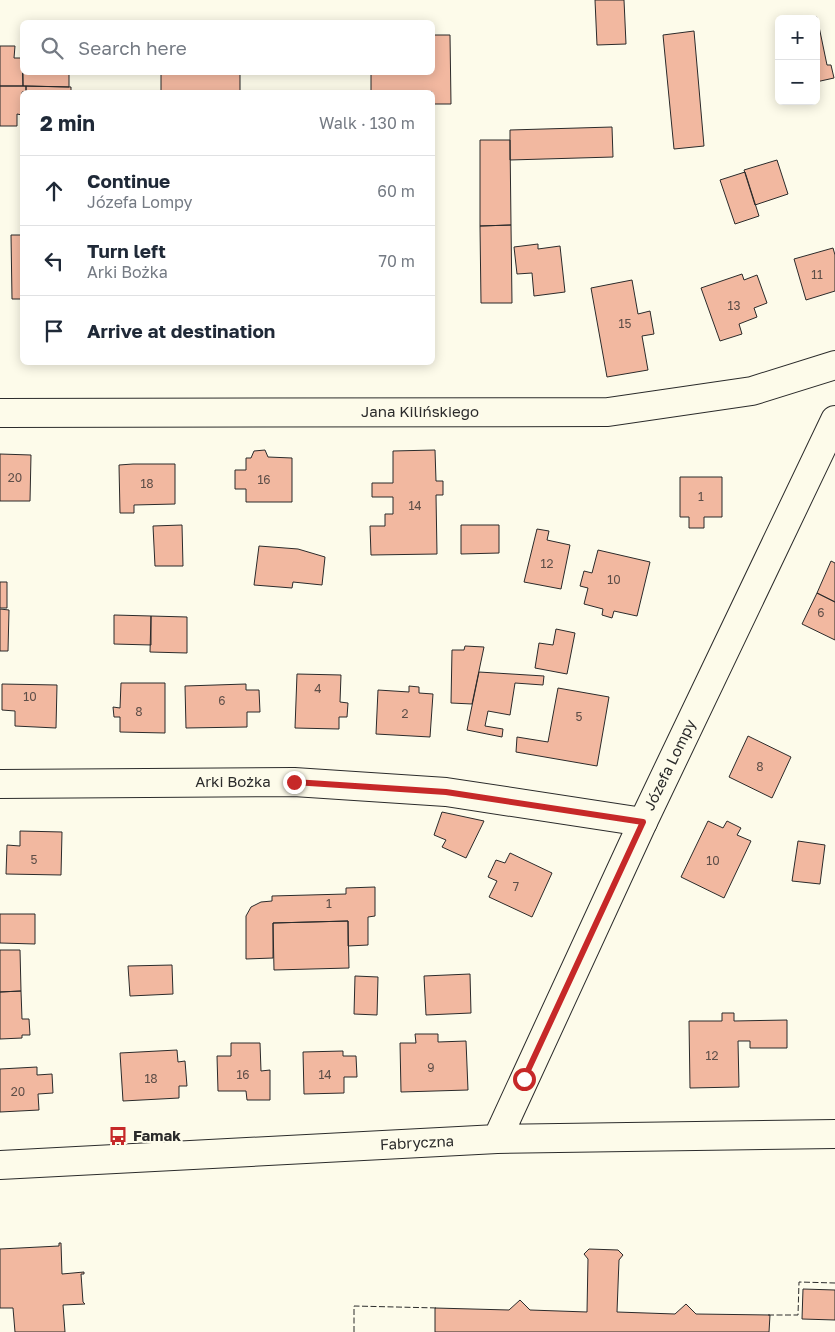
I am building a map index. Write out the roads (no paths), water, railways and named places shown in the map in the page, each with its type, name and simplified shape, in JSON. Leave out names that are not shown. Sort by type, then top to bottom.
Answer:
[{"type":"street","name":"Jana Kilińskiego","points":[[0,413],[608,412],[752,391],[835,365]]},
{"type":"street","name":"Józefa Lompy","points":[[496,1139],[643,822],[835,420]]},
{"type":"street","name":"Arki Bożka","points":[[0,784],[294,782],[446,792],[643,822]]},
{"type":"street","name":"Fabryczna","points":[[0,1165],[496,1139],[835,1134]]},
{"type":"place","name":"Famak","points":[[118,1136]]}]
